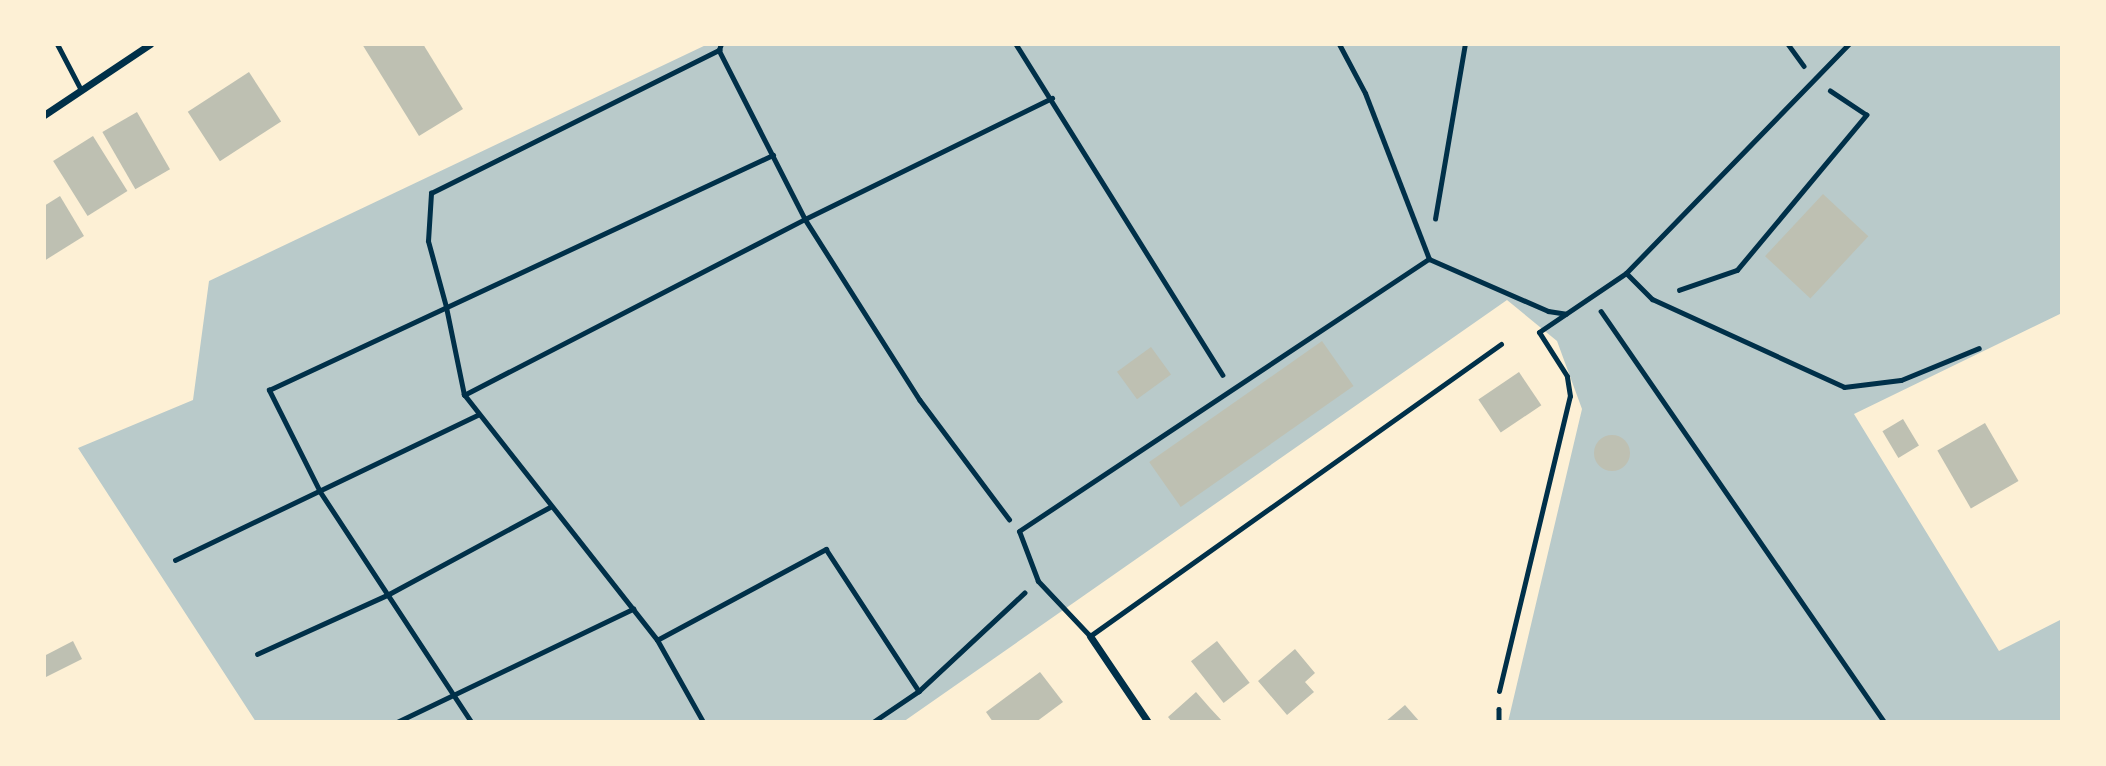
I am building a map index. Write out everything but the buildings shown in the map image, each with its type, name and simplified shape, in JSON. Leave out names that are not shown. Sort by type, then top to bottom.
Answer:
[{"type":"street","points":[[44,115],[150,44]]},
{"type":"street","points":[[1090,636],[1148,722]]},
{"type":"lane","points":[[57,44],[81,90]]},
{"type":"lane","points":[[1339,44],[1366,93],[1429,259],[1548,310],[1566,314]]},
{"type":"lane","points":[[1499,691],[1570,396],[1567,376],[1539,332],[1626,273],[1849,44]]},
{"type":"lane","points":[[1429,259],[1019,531],[1038,581],[1090,636],[1501,344]]},
{"type":"lane","points":[[1626,273],[1652,299],[1844,387],[1901,380],[1979,348]]},
{"type":"path","points":[[703,722],[657,640],[464,395],[446,307],[428,241],[430,193],[719,50],[721,44]]},
{"type":"path","points":[[1016,44],[1232,389]]},
{"type":"path","points":[[1429,259],[1465,44]]},
{"type":"path","points":[[1652,299],[1737,270],[1866,115],[1814,80],[1788,44]]},
{"type":"path","points":[[719,50],[805,219],[920,400],[1019,531]]},
{"type":"path","points":[[464,395],[805,219],[1052,98]]},
{"type":"path","points":[[471,722],[320,492],[269,390],[773,155]]},
{"type":"path","points":[[1590,297],[1632,353],[1885,722]]},
{"type":"path","points":[[175,561],[478,415]]},
{"type":"path","points":[[257,654],[389,594],[550,507]]},
{"type":"path","points":[[657,640],[826,550],[919,691]]},
{"type":"path","points":[[873,722],[919,691],[1038,581]]},
{"type":"path","points":[[397,722],[633,609]]},
{"type":"shaded area","points":[[708,44],[2062,44],[2062,313],[1854,414],[1999,651],[2062,619],[2062,722],[1508,722],[1582,409],[1557,341],[1507,300],[903,722],[256,722],[78,448],[193,400],[209,281]]}]
